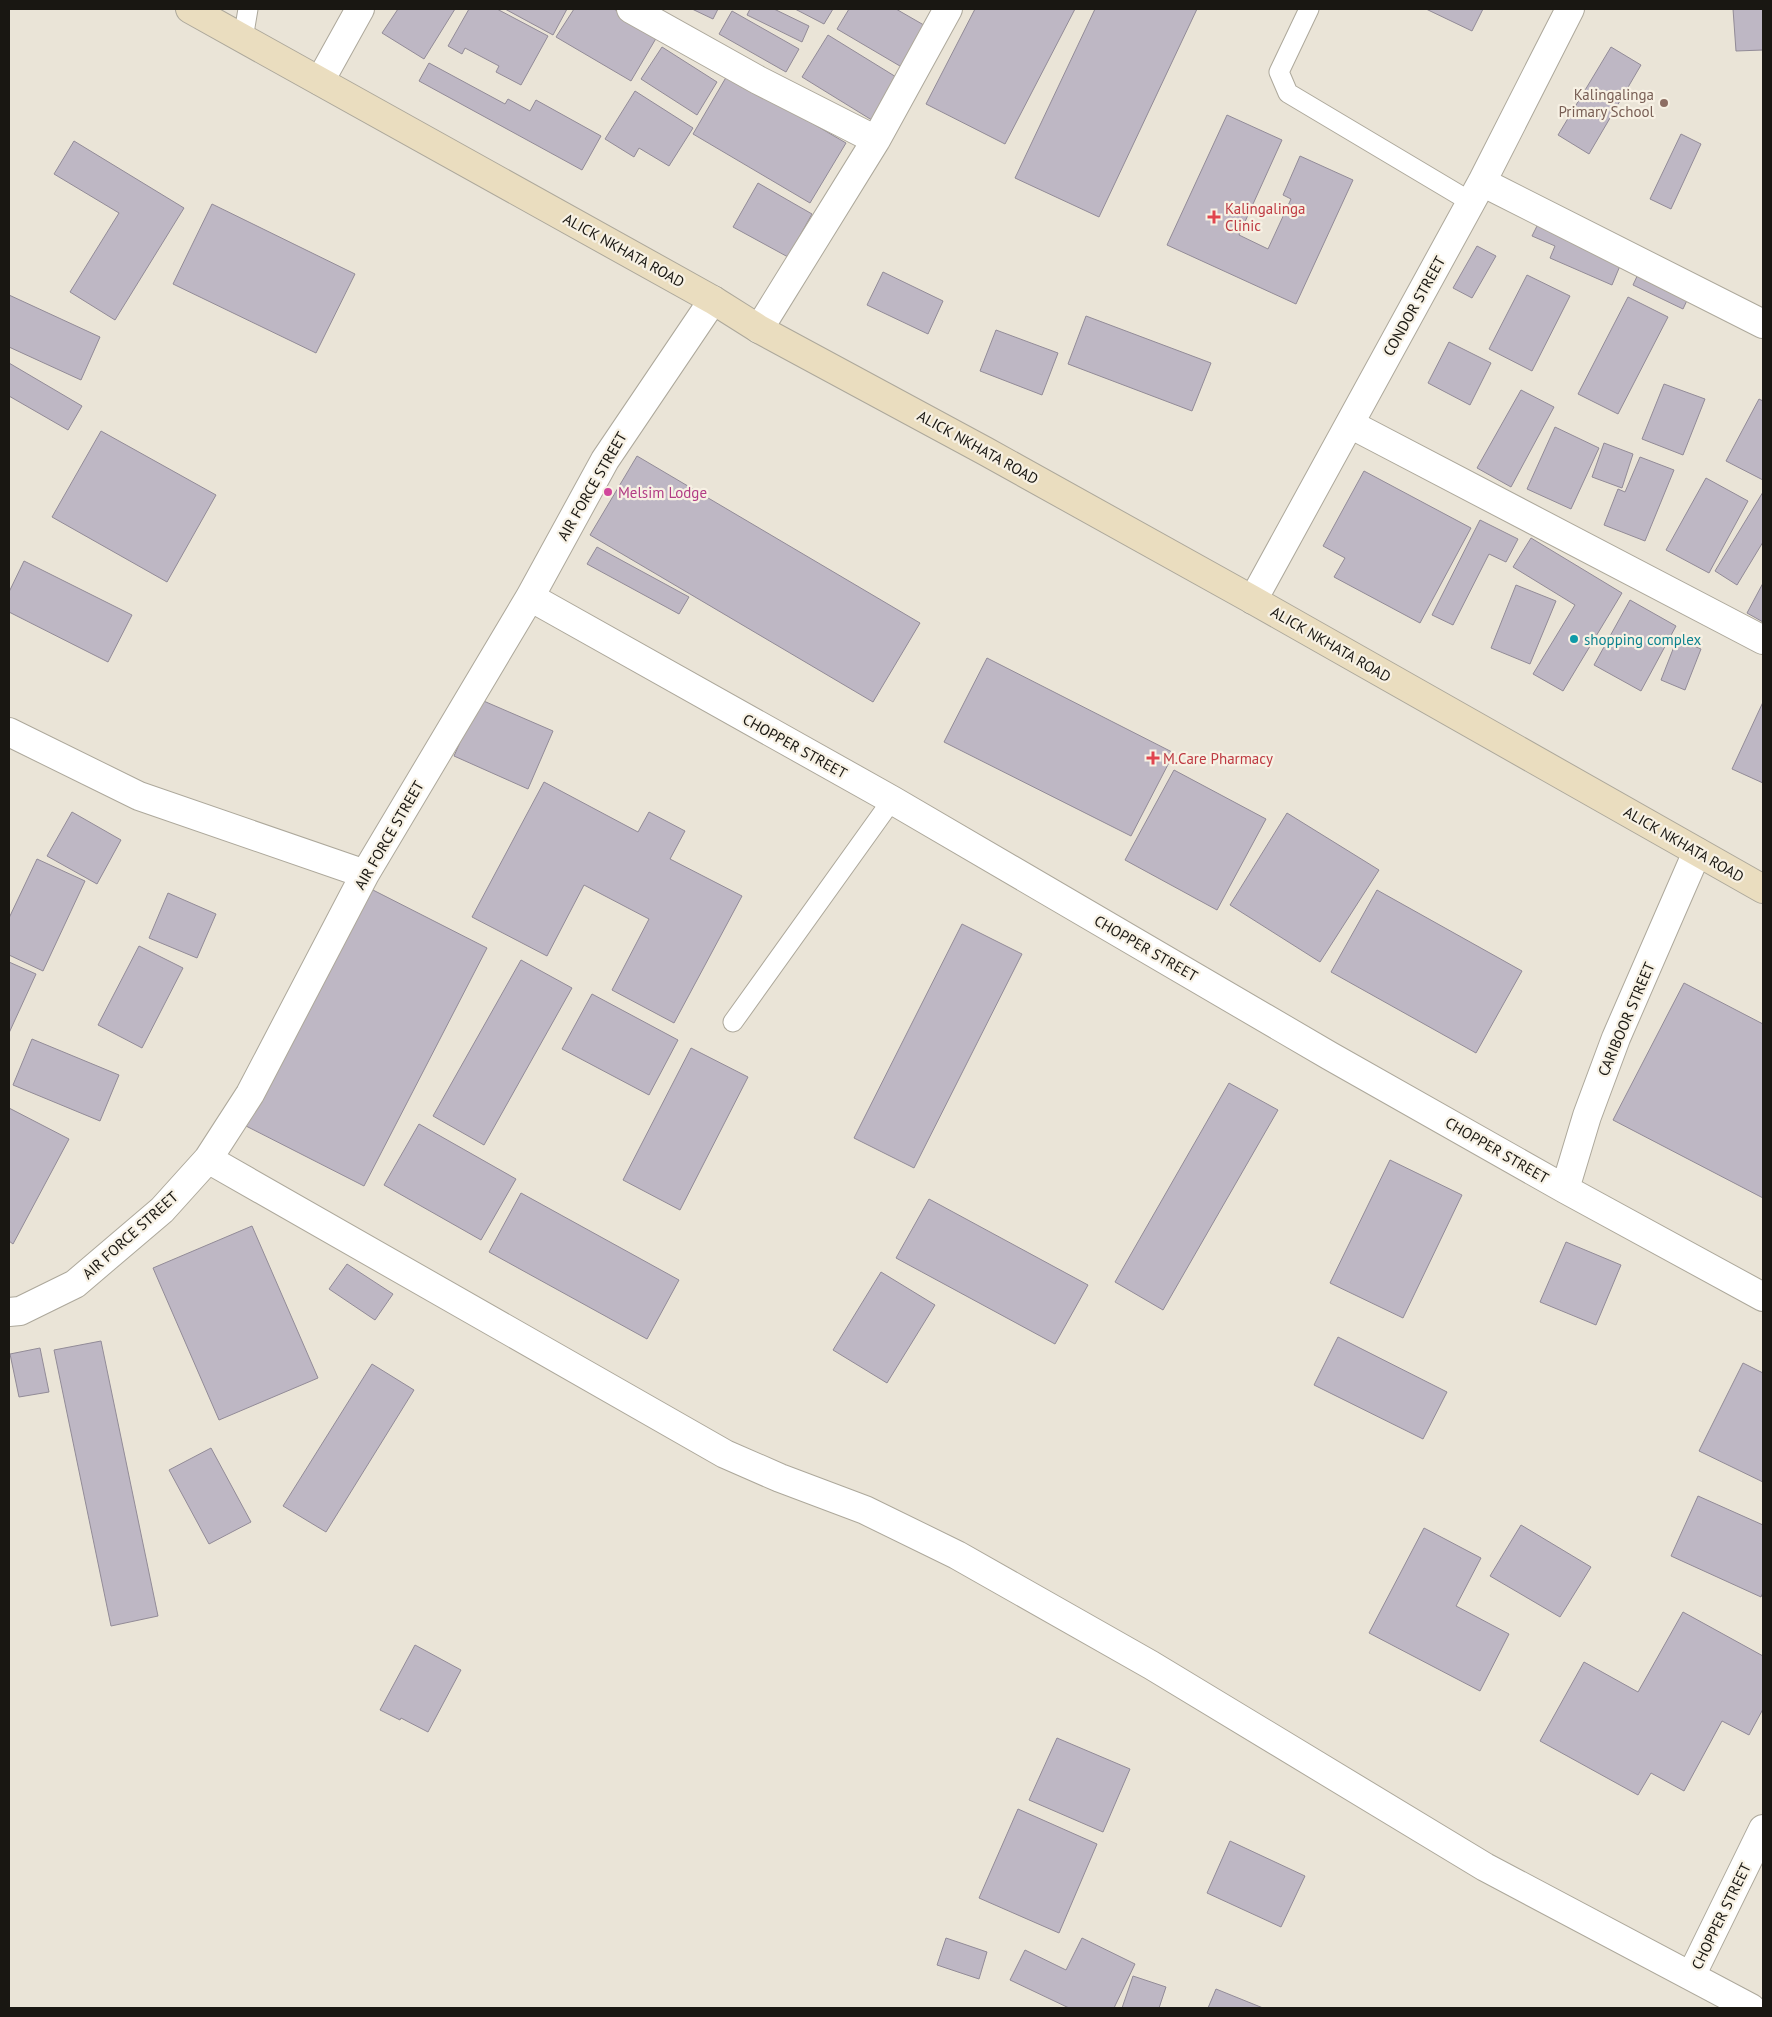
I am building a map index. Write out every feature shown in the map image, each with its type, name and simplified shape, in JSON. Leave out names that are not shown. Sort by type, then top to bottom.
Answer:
[{"type":"main road","name":"ALICK NKHATA ROAD","points":[[190,9],[713,300],[759,328],[1253,600],[1763,889]]},
{"type":"street","points":[[320,81],[360,9]]},
{"type":"street","points":[[631,9],[758,80],[876,140]]},
{"type":"street","points":[[759,328],[876,140],[948,9]]},
{"type":"street","name":"CONDOR STREET","points":[[1253,600],[1476,192],[1570,9]]},
{"type":"street","points":[[1476,192],[1763,324]]},
{"type":"street","name":"AIR FORCE STREET","points":[[9,1312],[20,1311],[76,1284],[162,1210],[208,1159],[250,1094],[365,874],[530,597],[605,460],[713,300]]},
{"type":"street","points":[[1350,424],[1763,640]]},
{"type":"street","name":"CHOPPER STREET","points":[[530,597],[892,800],[1330,1056],[1565,1189],[1763,1297]]},
{"type":"street","points":[[9,732],[139,796],[365,874]]},
{"type":"street","name":"CARIBOOR STREET","points":[[1565,1189],[1587,1116],[1616,1038],[1697,852]]},
{"type":"street","points":[[208,1159],[725,1454],[780,1478],[866,1510],[957,1556],[1151,1666],[1485,1867],[1751,2008]]},
{"type":"street","name":"CHOPPER STREET","points":[[1691,1976],[1763,1829]]},
{"type":"lane","points":[[243,39],[248,9]]},
{"type":"lane","points":[[1309,9],[1279,72],[1288,93],[1476,192]]},
{"type":"lane","points":[[733,1022],[892,800]]},
{"type":"building","points":[[398,9],[455,9],[424,59],[382,33]]},
{"type":"building","points":[[469,9],[497,9],[548,36],[521,85],[496,72],[499,66],[465,48],[462,54],[448,46]]},
{"type":"building","points":[[505,9],[567,9],[553,35]]},
{"type":"building","points":[[574,9],[614,9],[658,35],[631,81],[556,37]]},
{"type":"building","points":[[692,9],[718,9],[713,19]]},
{"type":"building","points":[[750,9],[774,9],[809,26],[802,42],[747,15]]},
{"type":"building","points":[[795,9],[833,9],[824,24]]},
{"type":"building","points":[[849,9],[896,9],[929,28],[905,69],[837,29]]},
{"type":"building","points":[[975,9],[1075,9],[1005,144],[926,104]]},
{"type":"building","points":[[1095,9],[1197,9],[1099,217],[1015,178]]},
{"type":"building","points":[[1426,9],[1483,9],[1472,31]]},
{"type":"building","points":[[1733,9],[1763,9],[1763,50],[1736,51]]},
{"type":"building","points":[[732,11],[799,49],[786,72],[719,34]]},
{"type":"building","points":[[828,35],[901,80],[875,122],[802,77]]},
{"type":"building","points":[[662,47],[717,82],[697,115],[641,79]]},
{"type":"building","points":[[1611,47],[1641,65],[1589,154],[1558,135]]},
{"type":"building","points":[[429,63],[505,104],[508,99],[530,111],[536,100],[601,136],[582,170],[419,81]]},
{"type":"building","points":[[728,74],[846,143],[810,203],[693,134]]},
{"type":"building","points":[[635,91],[693,128],[669,166],[639,148],[634,157],[605,139]]},
{"type":"building","name":"Kalingalinga Clinic","points":[[1227,115],[1282,140],[1239,235],[1268,249],[1291,199],[1283,195],[1300,156],[1353,180],[1296,304],[1167,245]]},
{"type":"building","points":[[1681,134],[1701,144],[1671,209],[1650,199]]},
{"type":"building","points":[[74,141],[184,208],[115,320],[70,292],[119,213],[54,174]]},
{"type":"building","points":[[758,183],[812,214],[788,257],[733,227]]},
{"type":"building","points":[[212,204],[355,274],[316,353],[173,284]]},
{"type":"building","points":[[1538,224],[1622,261],[1612,285],[1550,258],[1555,246],[1532,236]]},
{"type":"building","points":[[1477,246],[1496,256],[1472,298],[1453,288]]},
{"type":"building","points":[[883,272],[943,301],[928,334],[867,305]]},
{"type":"building","points":[[1639,272],[1689,296],[1683,309],[1633,285]]},
{"type":"building","points":[[1527,275],[1570,296],[1532,371],[1489,349]]},
{"type":"building","points":[[9,295],[100,337],[81,380],[9,347]]},
{"type":"building","points":[[1628,297],[1668,317],[1618,414],[1578,394]]},
{"type":"building","points":[[1086,316],[1211,363],[1192,411],[1068,364]]},
{"type":"building","points":[[996,330],[1058,353],[1042,395],[980,371]]},
{"type":"building","points":[[1449,342],[1491,363],[1470,405],[1428,383]]},
{"type":"building","points":[[9,363],[82,406],[68,430],[9,396]]},
{"type":"building","points":[[1664,384],[1705,399],[1683,455],[1642,439]]},
{"type":"building","points":[[1521,390],[1554,407],[1511,487],[1477,468]]},
{"type":"building","points":[[1759,399],[1763,401],[1763,480],[1726,461]]},
{"type":"building","points":[[1555,427],[1599,448],[1571,509],[1527,489]]},
{"type":"building","points":[[101,431],[216,495],[167,582],[52,517]]},
{"type":"building","points":[[1604,443],[1633,454],[1622,488],[1592,477]]},
{"type":"building","points":[[637,456],[920,623],[873,702],[590,535]]},
{"type":"building","points":[[1640,457],[1674,470],[1645,541],[1604,525],[1618,489],[1625,492]]},
{"type":"building","points":[[1364,471],[1471,528],[1420,623],[1334,577],[1345,558],[1323,546]]},
{"type":"building","points":[[1706,478],[1748,501],[1709,573],[1666,550]]},
{"type":"building","points":[[1763,492],[1763,542],[1737,585],[1715,571]]},
{"type":"building","points":[[1480,520],[1518,539],[1506,562],[1489,554],[1453,625],[1432,615]]},
{"type":"building","name":"shopping complex","points":[[1531,538],[1622,593],[1563,691],[1533,674],[1575,605],[1513,567]]},
{"type":"building","points":[[597,547],[689,597],[679,614],[587,564]]},
{"type":"building","points":[[24,561],[132,615],[108,662],[9,612],[9,592]]},
{"type":"building","points":[[1763,583],[1763,622],[1747,613]]},
{"type":"building","points":[[1516,585],[1556,601],[1530,664],[1491,648]]},
{"type":"building","points":[[1630,600],[1676,626],[1641,691],[1594,665]]},
{"type":"building","points":[[1677,639],[1701,649],[1685,690],[1661,680]]},
{"type":"building","points":[[987,658],[1174,753],[1131,836],[944,742]]},
{"type":"building","points":[[479,699],[553,731],[528,789],[454,756]]},
{"type":"building","points":[[1763,702],[1763,783],[1732,769]]},
{"type":"building","points":[[1174,770],[1266,819],[1217,910],[1125,860]]},
{"type":"building","points":[[544,782],[638,832],[649,812],[685,831],[670,859],[742,896],[674,1023],[612,990],[649,919],[584,885],[547,956],[472,917]]},
{"type":"building","points":[[72,812],[121,840],[97,884],[47,856]]},
{"type":"building","points":[[1287,813],[1379,870],[1320,962],[1230,905]]},
{"type":"building","points":[[37,859],[85,881],[43,971],[9,955],[9,918]]},
{"type":"building","points":[[369,888],[487,948],[364,1186],[246,1126]]},
{"type":"building","points":[[1377,890],[1522,971],[1476,1053],[1331,972]]},
{"type":"building","points":[[168,893],[216,914],[197,958],[149,938]]},
{"type":"building","points":[[962,924],[1022,954],[914,1168],[854,1138]]},
{"type":"building","points":[[139,946],[183,968],[142,1048],[98,1025]]},
{"type":"building","points":[[521,960],[572,988],[484,1145],[433,1116]]},
{"type":"building","points":[[9,962],[36,974],[9,1033]]},
{"type":"building","points":[[1684,983],[1763,1024],[1763,1198],[1613,1120]]},
{"type":"building","points":[[592,994],[678,1040],[649,1095],[562,1049]]},
{"type":"building","points":[[32,1039],[119,1075],[100,1121],[13,1085]]},
{"type":"building","points":[[691,1048],[748,1077],[680,1210],[623,1180]]},
{"type":"building","points":[[1229,1083],[1278,1110],[1163,1310],[1115,1282]]},
{"type":"building","points":[[9,1108],[69,1139],[13,1244],[9,1241]]},
{"type":"building","points":[[419,1124],[516,1179],[481,1240],[384,1185]]},
{"type":"building","points":[[1390,1160],[1462,1195],[1403,1318],[1330,1283]]},
{"type":"building","points":[[521,1193],[679,1280],[647,1339],[489,1252]]},
{"type":"building","points":[[929,1199],[1088,1285],[1055,1344],[896,1258]]},
{"type":"building","points":[[252,1226],[318,1378],[219,1420],[153,1268]]},
{"type":"building","points":[[1566,1242],[1621,1265],[1596,1325],[1540,1302]]},
{"type":"building","points":[[347,1264],[393,1294],[375,1320],[329,1289]]},
{"type":"building","points":[[881,1272],[935,1305],[887,1383],[833,1350]]},
{"type":"building","points":[[1338,1337],[1447,1392],[1423,1439],[1314,1385]]},
{"type":"building","points":[[101,1341],[158,1616],[111,1626],[54,1350]]},
{"type":"building","points":[[40,1348],[49,1392],[19,1397],[10,1354]]},
{"type":"building","points":[[1743,1363],[1763,1373],[1763,1482],[1699,1451]]},
{"type":"building","points":[[372,1364],[414,1390],[326,1532],[283,1506]]},
{"type":"building","points":[[211,1448],[251,1522],[209,1544],[169,1470]]},
{"type":"building","points":[[1698,1496],[1763,1525],[1763,1592],[1761,1597],[1671,1556]]},
{"type":"building","points":[[1521,1525],[1591,1567],[1560,1617],[1490,1576]]},
{"type":"building","points":[[1424,1528],[1481,1558],[1456,1606],[1509,1634],[1480,1691],[1369,1633]]},
{"type":"building","points":[[1683,1612],[1763,1656],[1763,1709],[1749,1735],[1722,1721],[1684,1791],[1651,1773],[1638,1795],[1540,1741],[1584,1662],[1638,1692]]},
{"type":"building","points":[[415,1645],[461,1670],[428,1732],[380,1710]]},
{"type":"building","points":[[1057,1738],[1130,1769],[1103,1832],[1029,1800]]},
{"type":"building","points":[[1018,1809],[1097,1844],[1059,1933],[979,1898]]},
{"type":"building","points":[[1230,1841],[1305,1876],[1281,1927],[1207,1893]]},
{"type":"building","points":[[946,1938],[987,1952],[979,1979],[937,1965]]},
{"type":"building","points":[[1082,1938],[1135,1964],[1114,2008],[1069,2008],[1010,1980],[1025,1950],[1066,1970]]},
{"type":"building","points":[[1133,1976],[1166,1987],[1159,2008],[1122,2008]]},
{"type":"building","points":[[1216,1989],[1263,2008],[1208,2008]]},
{"type":"place","name":"Kalingalinga Primary School","points":[[1664,103]]},
{"type":"place","name":"Kalingalinga Clinic","points":[[1214,217]]},
{"type":"place","name":"Melsim Lodge","points":[[608,492]]},
{"type":"place","name":"shopping complex","points":[[1574,639]]},
{"type":"place","name":"M.Care Pharmacy","points":[[1153,758]]}]
